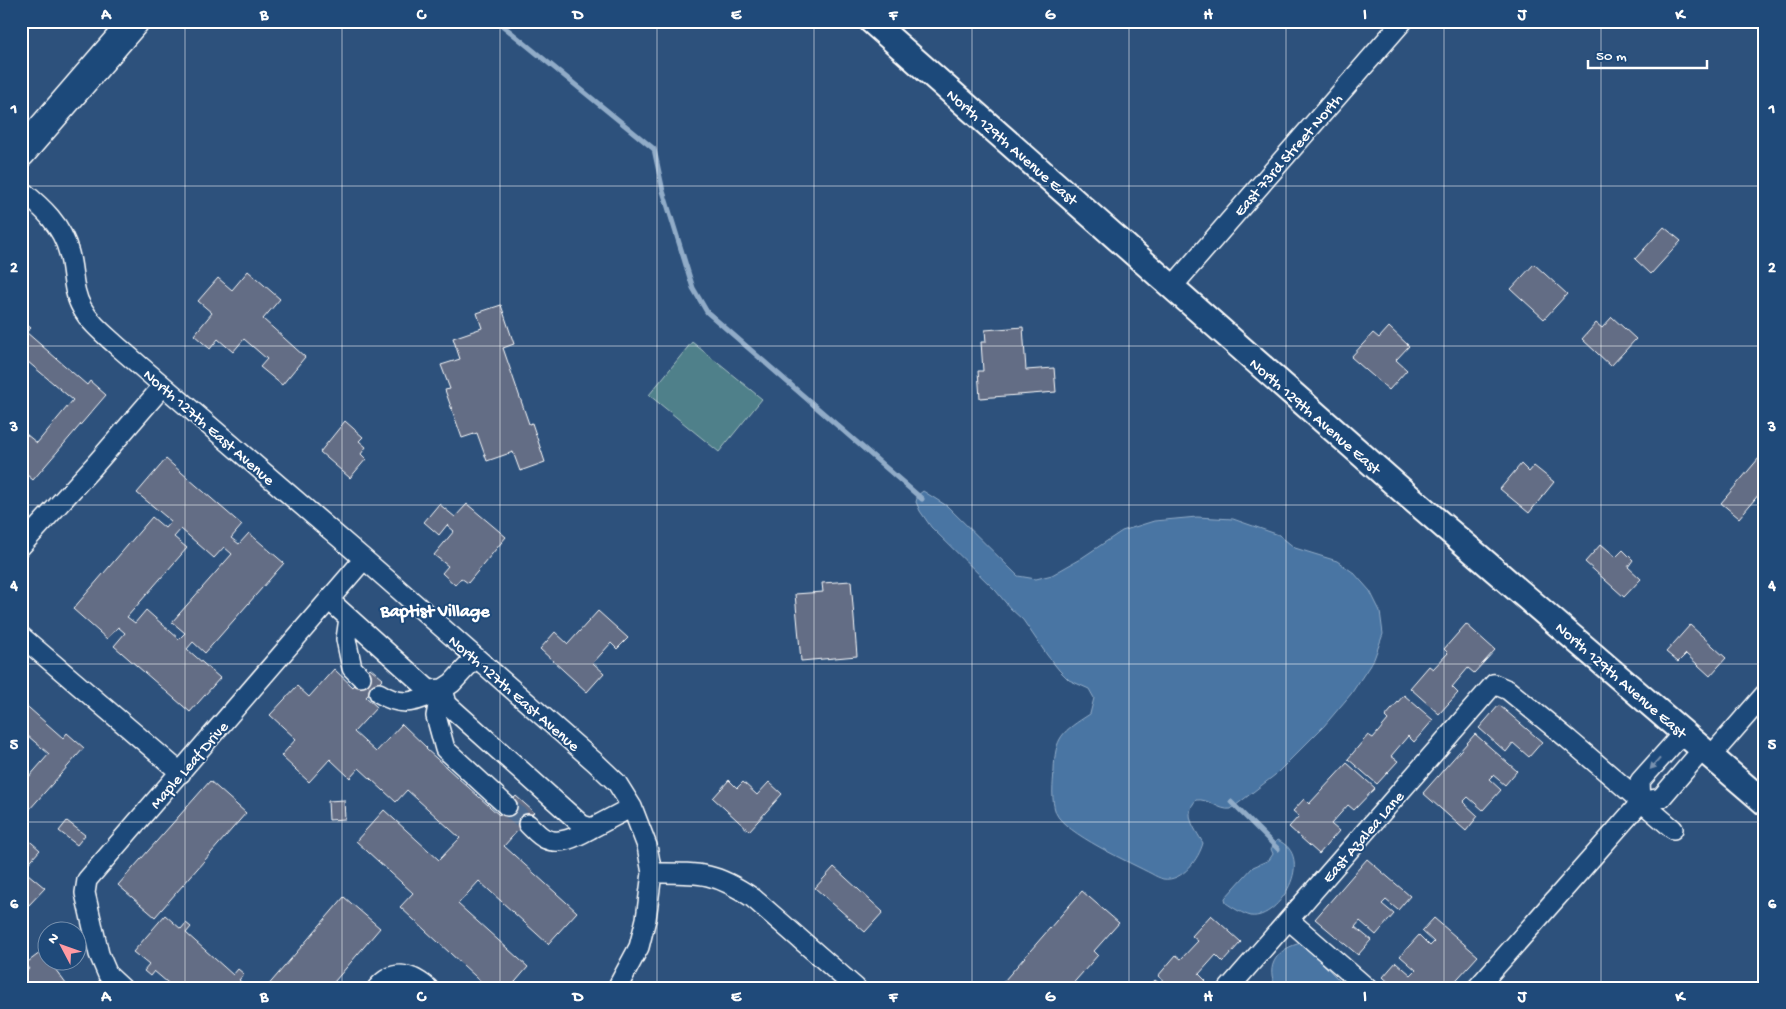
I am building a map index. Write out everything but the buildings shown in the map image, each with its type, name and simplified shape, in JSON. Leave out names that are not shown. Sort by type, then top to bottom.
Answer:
[{"type":"main road","points":[[21,153],[135,21]]},
{"type":"street","name":"North 129th Avenue East","points":[[871,21],[1404,492],[1765,803]]},
{"type":"street","name":"East 73rd Street North","points":[[1172,287],[1403,21]]},
{"type":"street","name":"North 127th East Avenue","points":[[21,190],[52,219],[62,234],[69,252],[76,292],[82,307],[93,324],[364,559],[617,783],[632,807],[647,846],[652,873]]},
{"type":"street","points":[[24,538],[93,467],[163,386]]},
{"type":"street","name":"Maple Leaf Drive","points":[[122,988],[108,975],[99,954],[85,894],[88,880],[364,559]]},
{"type":"street","points":[[329,600],[429,690],[442,690]]},
{"type":"street","points":[[350,618],[346,639],[352,668],[361,678]]},
{"type":"street","points":[[21,636],[181,773]]},
{"type":"street","points":[[379,693],[389,699],[414,702],[442,690],[452,683],[475,658]]},
{"type":"street","name":"East Azalea Lane","points":[[1229,988],[1494,684],[1508,690],[1568,738],[1641,802]]},
{"type":"street","points":[[442,690],[436,716],[445,749],[507,806]]},
{"type":"street","points":[[442,690],[447,704],[582,826],[592,828]]},
{"type":"street","points":[[1477,988],[1641,802],[1661,798],[1765,694]]},
{"type":"street","points":[[1673,829],[1641,802],[1640,781],[1684,732]]},
{"type":"street","points":[[528,824],[546,839],[559,842],[592,828],[632,807]]},
{"type":"street","points":[[616,988],[640,947],[652,873],[697,873],[718,877],[736,886],[753,898],[856,988]]},
{"type":"street","points":[[1289,920],[1366,988]]},
{"type":"street","points":[[377,988],[393,975],[408,975],[420,981],[428,988]]},
{"type":"green space","points":[[692,342],[762,399],[719,452],[649,395]]},
{"type":"water","points":[[923,491],[947,506],[1018,576],[1036,579],[1052,575],[1122,531],[1154,521],[1197,517],[1233,519],[1279,535],[1295,548],[1337,561],[1354,573],[1370,591],[1380,611],[1383,634],[1374,659],[1351,694],[1324,726],[1275,775],[1231,809],[1196,800],[1192,805],[1190,816],[1193,826],[1203,843],[1201,849],[1194,862],[1183,873],[1177,877],[1163,879],[1084,838],[1062,821],[1056,813],[1053,803],[1053,787],[1058,742],[1067,731],[1090,714],[1094,698],[1089,689],[1069,680],[1059,670],[1023,620],[931,527],[916,502],[918,495]]},
{"type":"water","points":[[1277,840],[1289,848],[1294,859],[1294,872],[1290,886],[1282,898],[1262,915],[1251,916],[1238,911],[1226,903],[1225,898],[1253,867],[1269,860],[1273,854],[1271,849]]},
{"type":"water","points":[[1302,943],[1347,988],[1277,988],[1272,972],[1276,959],[1286,949]]},
{"type":"waterway","points":[[497,21],[654,149],[663,191],[693,288],[707,312],[922,499]]},
{"type":"waterway","points":[[1231,802],[1278,849]]},
{"type":"tunnel","points":[[507,806],[528,824]]},
{"type":"district","name":"Baptist Village","points":[[435,610]]}]
